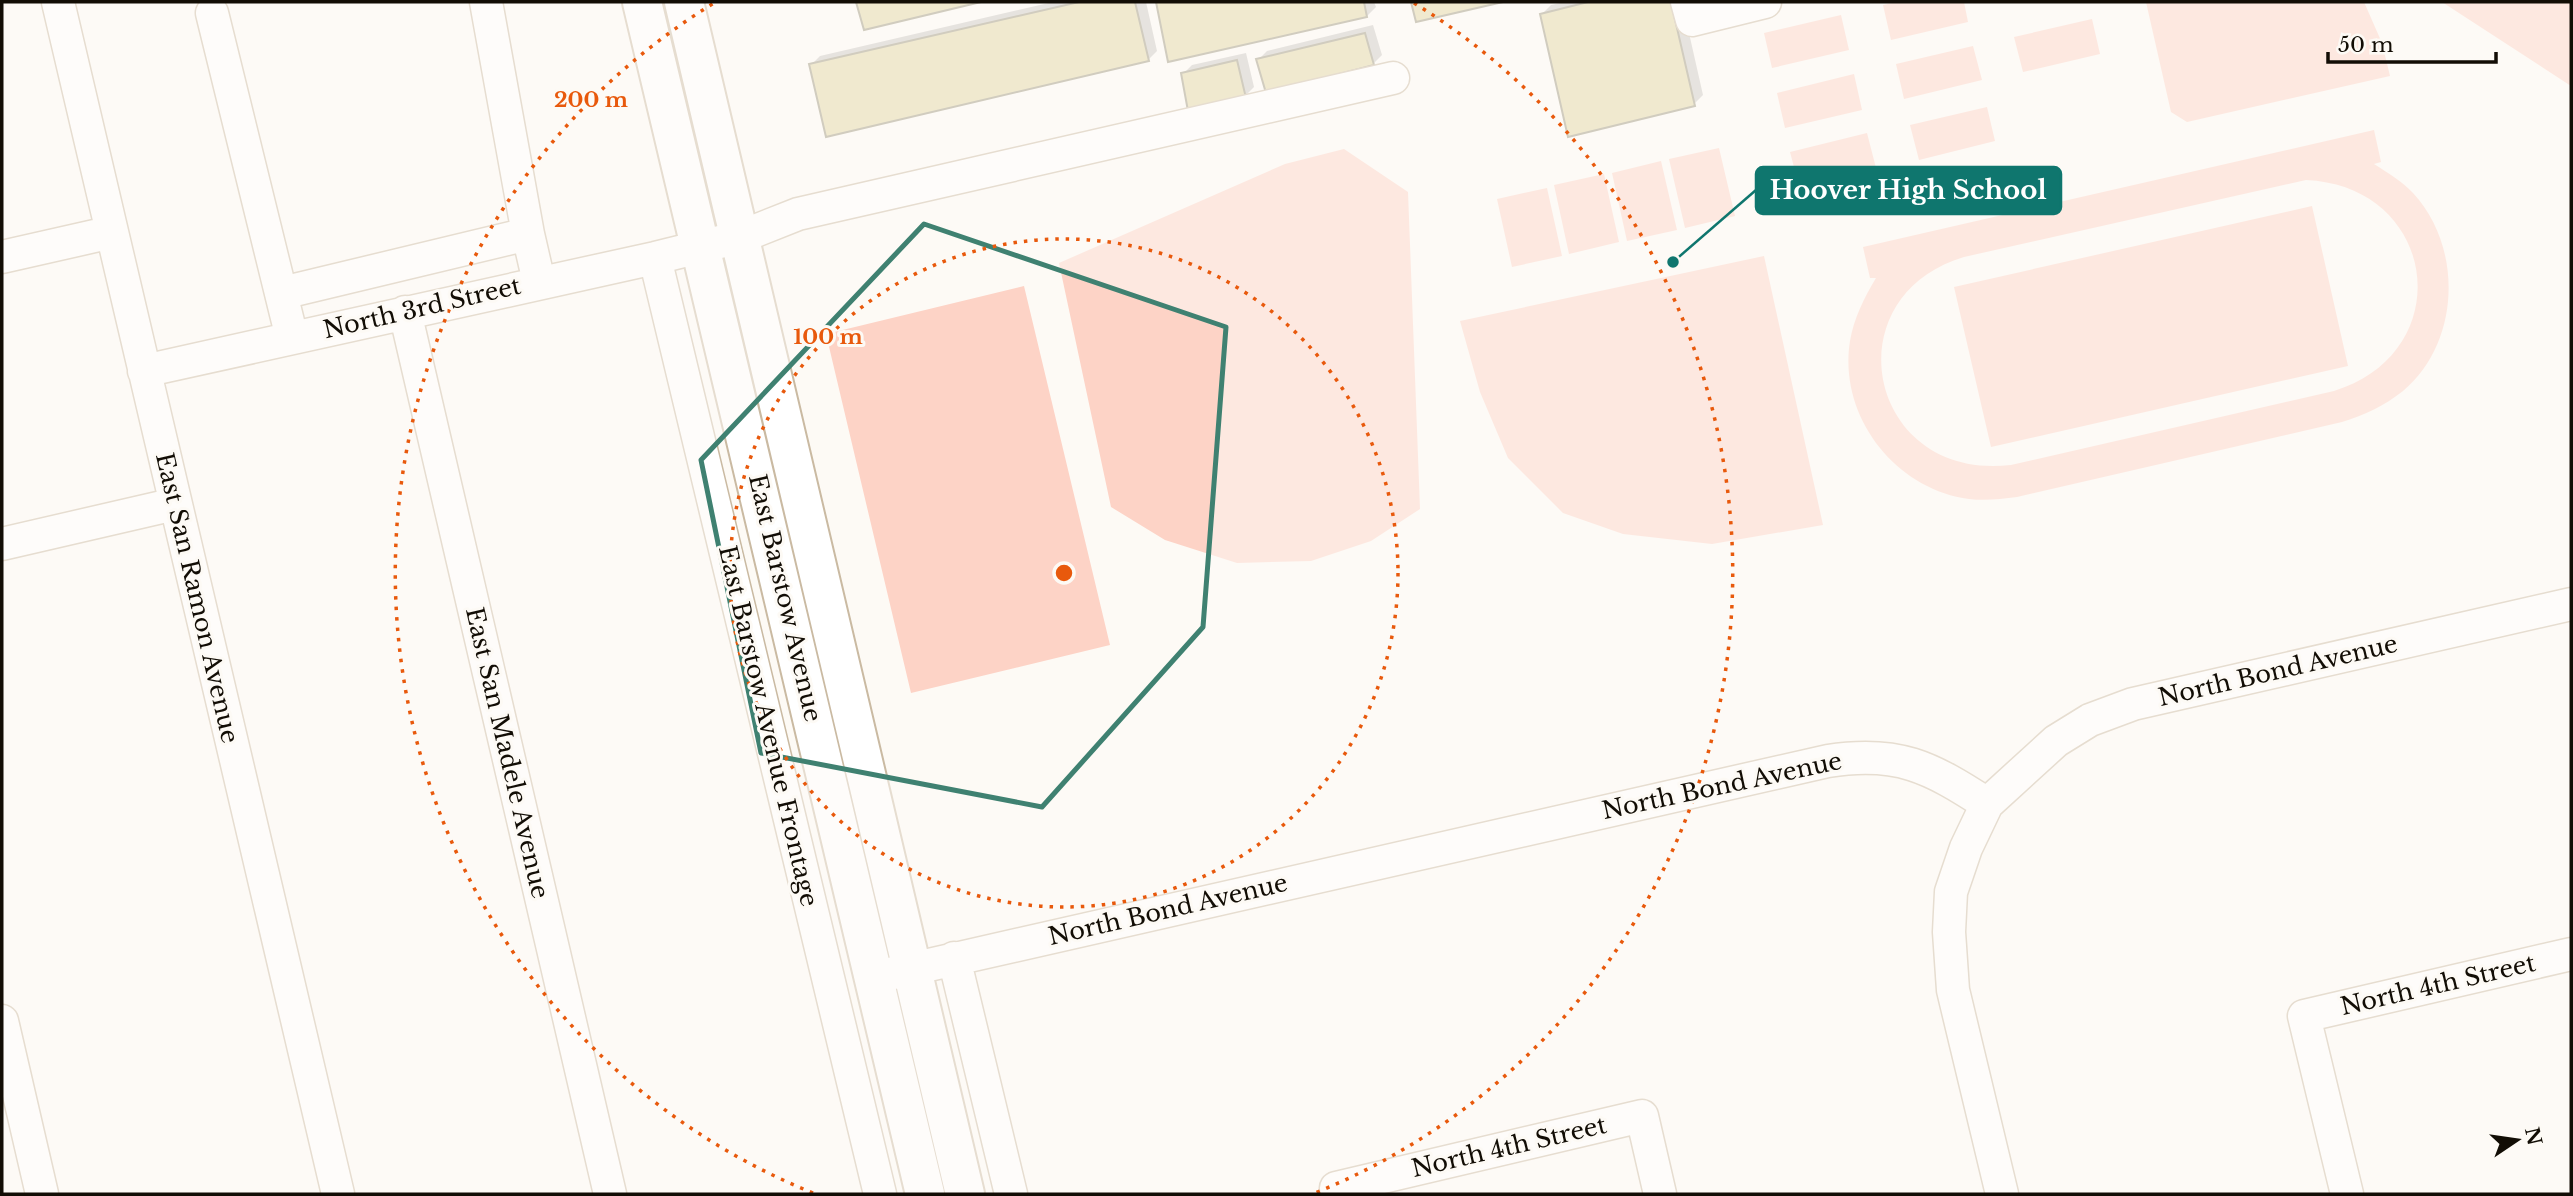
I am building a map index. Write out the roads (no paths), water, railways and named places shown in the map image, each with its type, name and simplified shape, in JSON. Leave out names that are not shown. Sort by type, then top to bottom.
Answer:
[{"type":"main road","name":"East Barstow Avenue","points":[[642,2],[876,977],[925,1194]]},
{"type":"main road","name":"East Barstow Avenue","points":[[684,2],[914,968],[965,1194]]},
{"type":"street","name":"East San Ramon Avenue","points":[[58,2],[338,1194]]},
{"type":"street","points":[[486,2],[539,282]]},
{"type":"street","points":[[1687,2],[1692,19],[1766,2]]},
{"type":"street","points":[[212,13],[292,338]]},
{"type":"street","name":"North 3rd Street","points":[[144,371],[655,257],[740,237],[798,214],[1393,78]]},
{"type":"street","points":[[2,257],[111,232]]},
{"type":"street","points":[[282,293],[528,234]]},
{"type":"street","name":"East Barstow Avenue Frontage","points":[[655,257],[880,1194]]},
{"type":"street","name":"East San Madele Avenue","points":[[405,312],[610,1194]]},
{"type":"street","points":[[2,544],[175,504]]},
{"type":"street","name":"North Bond Avenue","points":[[876,977],[1860,756],[1896,759],[1930,771],[1987,804],[2056,741],[2090,720],[2133,704],[2571,604]]},
{"type":"street","points":[[1987,804],[1966,848],[1951,892],[1949,932],[1953,990],[2002,1194]]},
{"type":"street","name":"North 4th Street","points":[[2347,1194],[2304,1016],[2571,954]]},
{"type":"street","points":[[954,958],[1011,1194]]},
{"type":"street","points":[[2,1021],[42,1194]]},
{"type":"street","name":"North 4th Street","points":[[1337,1191],[1642,1116],[1660,1194]]},
{"type":"place","name":"Hoover High School","points":[[1673,262]]}]
